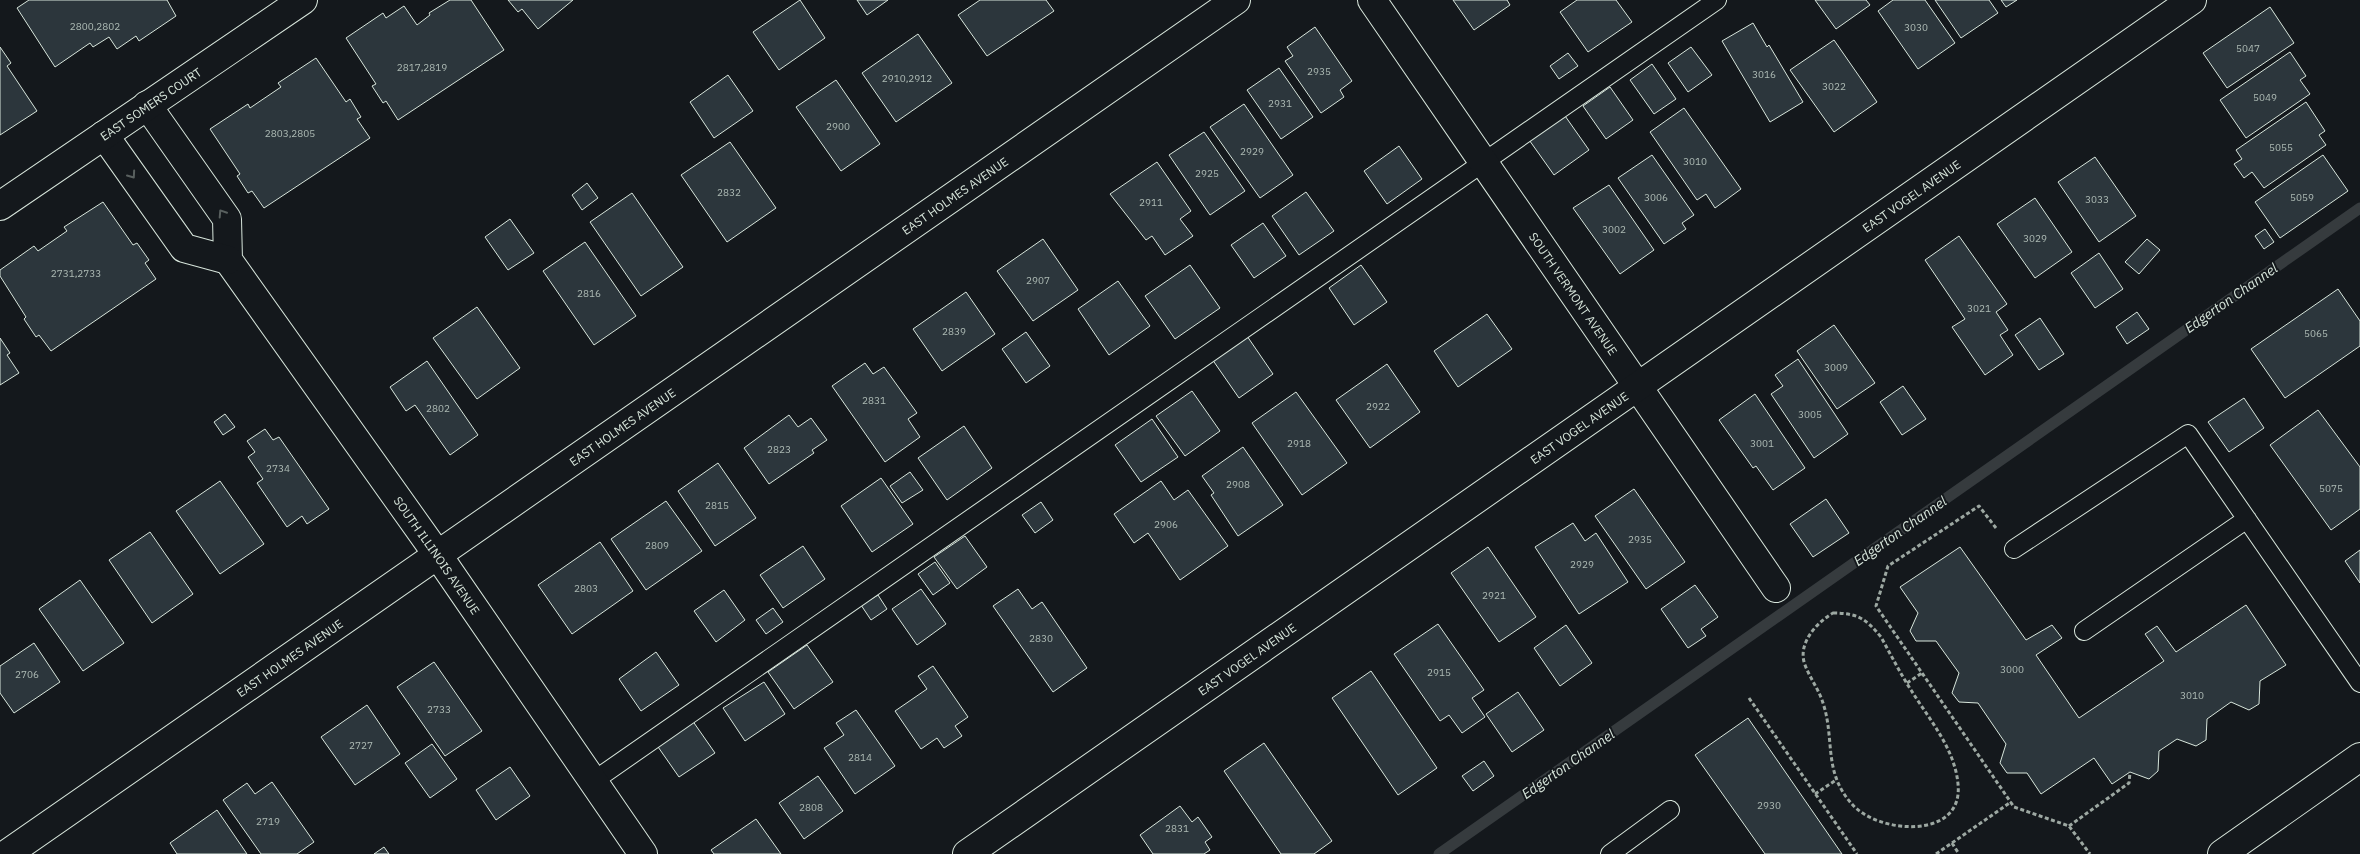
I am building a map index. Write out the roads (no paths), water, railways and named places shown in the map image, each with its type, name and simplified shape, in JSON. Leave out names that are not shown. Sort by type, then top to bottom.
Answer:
[{"type":"street","name":"EAST SOMERS COURT","points":[[0,206],[303,0]]},
{"type":"street","name":"EAST HOLMES AVENUE","points":[[7,854],[1236,0]]},
{"type":"street","name":"SOUTH VERMONT AVENUE","points":[[1372,0],[1636,387],[1776,588]]},
{"type":"street","name":"EAST VOGEL AVENUE","points":[[967,854],[2192,0]]},
{"type":"street","points":[[104,135],[184,248],[228,260],[227,219],[147,105]]},
{"type":"street","name":"SOUTH ILLINOIS AVENUE","points":[[228,260],[437,554],[643,854]]},
{"type":"street","points":[[2222,854],[2360,757]]},
{"type":"lane","points":[[592,782],[1484,164],[1717,0]]},
{"type":"lane","points":[[2014,549],[2188,434],[2360,683]]},
{"type":"lane","points":[[2084,631],[2247,520]]},
{"type":"lane","points":[[1610,854],[1670,810]]},
{"type":"waterway","name":"Edgerton Channel","points":[[1439,854],[2360,208]]}]
